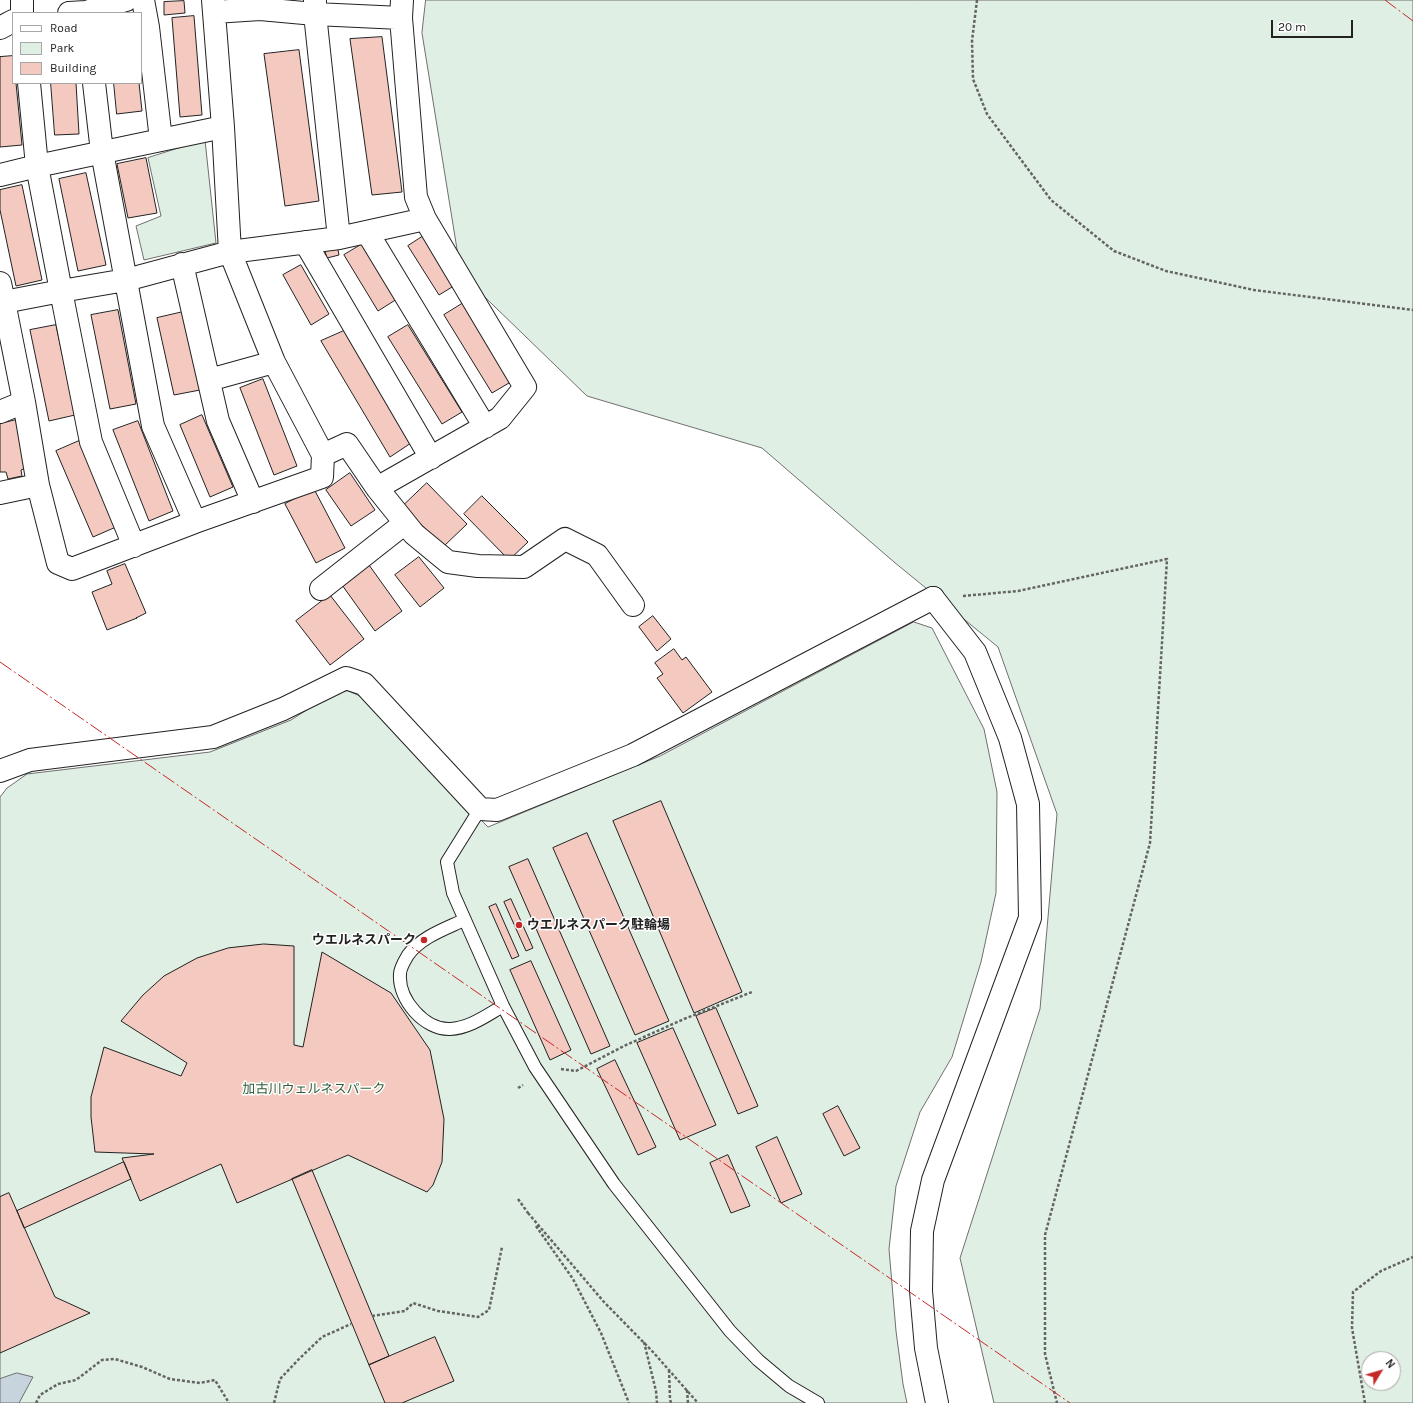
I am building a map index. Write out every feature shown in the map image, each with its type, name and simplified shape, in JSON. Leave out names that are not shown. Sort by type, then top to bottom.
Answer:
[{"type":"street","points":[[22,0],[22,12]]},
{"type":"street","points":[[84,12],[126,0]]},
{"type":"street","points":[[143,0],[148,26],[161,140]]},
{"type":"street","points":[[377,488],[500,418],[525,387],[425,219],[416,198],[401,9],[315,7],[260,9],[214,6],[230,252],[274,362],[323,455],[322,476],[72,569],[58,563],[38,485],[24,402],[2,292],[61,291],[126,280],[230,252],[339,238],[425,219]]},
{"type":"street","points":[[315,7],[339,238]]},
{"type":"street","points":[[0,28],[12,22]]},
{"type":"street","points":[[29,84],[37,166],[91,442],[134,546]]},
{"type":"street","points":[[94,84],[102,152],[153,426],[195,522]]},
{"type":"street","points":[[0,175],[223,127]]},
{"type":"street","points":[[367,232],[485,427]]},
{"type":"street","points":[[305,242],[431,458]]},
{"type":"street","points":[[182,264],[218,421],[253,502]]},
{"type":"street","points":[[209,380],[274,362]]},
{"type":"street","points":[[0,412],[24,402]]},
{"type":"street","points":[[323,455],[348,444],[377,488],[414,534],[448,562],[478,566],[524,567],[565,539],[597,555],[633,605]]},
{"type":"street","points":[[0,493],[38,485]]},
{"type":"street","points":[[321,589],[405,523]]},
{"type":"street","points":[[0,771],[30,760],[213,737],[283,709],[346,678],[364,684],[480,809],[497,810],[633,755],[933,598],[975,652],[1010,738],[1028,804],[1030,918],[932,1180],[922,1231],[921,1291],[926,1348],[937,1403]]},
{"type":"lane","points":[[480,809],[447,862],[453,893],[503,1006],[535,1068],[614,1184],[730,1331],[758,1360],[789,1386],[818,1403]]},
{"type":"lane","points":[[464,920],[432,935],[416,946],[409,954],[400,974],[402,989],[406,1000],[414,1011],[424,1020],[443,1029],[461,1028],[503,1006]]},
{"type":"path","points":[[978,0],[972,41],[973,79],[987,114],[1051,200],[1114,250],[1166,272],[1254,290],[1413,310]]},
{"type":"path","points":[[933,598],[1018,591],[1168,559],[1150,843],[1045,1235],[1045,1354],[1057,1403]]},
{"type":"path","points":[[518,1088],[558,1066],[563,1070],[576,1071],[624,1046],[677,1022],[752,992]]},
{"type":"path","points":[[518,1199],[574,1279],[601,1334],[629,1403]]},
{"type":"path","points":[[528,1213],[604,1302],[644,1342],[698,1403]]},
{"type":"path","points":[[372,1316],[405,1311],[413,1303],[438,1311],[478,1317],[489,1310],[502,1246]]},
{"type":"path","points":[[1365,1403],[1352,1328],[1352,1292],[1380,1271],[1413,1257]]},
{"type":"path","points":[[274,1403],[280,1379],[299,1359],[322,1337],[351,1324]]},
{"type":"path","points":[[644,1342],[656,1391],[657,1403]]},
{"type":"path","points":[[36,1403],[40,1396],[58,1384],[76,1380],[102,1360],[115,1359],[142,1367],[170,1379],[200,1383],[215,1380],[229,1403]]},
{"type":"path","points":[[669,1370],[670,1399],[672,1403]]},
{"type":"path","points":[[687,1390],[688,1403]]},
{"type":"green space","points":[[426,0],[1413,0],[1413,1403],[994,1403],[960,1258],[1040,1009],[1057,814],[998,647],[894,562],[762,448],[587,396],[461,274],[422,33]]},
{"type":"green space","points":[[205,140],[216,243],[144,260],[136,226],[161,216],[148,158]]},
{"type":"green space","name":"加古川ウェルネスパーク","points":[[914,622],[932,628],[984,729],[997,792],[996,893],[981,962],[952,1057],[920,1112],[896,1186],[889,1249],[896,1331],[907,1403],[0,1403],[0,797],[7,788],[27,774],[210,752],[291,720],[330,695],[346,690],[360,696],[488,827],[660,756]]},
{"type":"shaded area","points":[[17,1373],[33,1377],[19,1403],[0,1403],[0,1379]]},
{"type":"building","points":[[184,1],[185,13],[164,15],[164,2]]},
{"type":"building","points":[[194,16],[202,115],[180,117],[172,18]]},
{"type":"building","points":[[382,37],[402,192],[372,195],[350,39]]},
{"type":"building","points":[[299,50],[319,201],[285,206],[264,54]]},
{"type":"building","points":[[12,56],[12,84],[16,84],[22,145],[0,147],[0,57]]},
{"type":"building","points":[[51,84],[76,84],[79,134],[55,135]]},
{"type":"building","points":[[114,84],[139,84],[142,111],[117,114]]},
{"type":"building","points":[[146,158],[157,213],[128,218],[117,164]]},
{"type":"building","points":[[86,173],[106,265],[78,271],[59,179]]},
{"type":"building","points":[[22,185],[42,280],[16,286],[0,210],[0,190]]},
{"type":"building","points":[[425,235],[457,284],[439,295],[408,246]]},
{"type":"building","points":[[364,243],[397,299],[378,311],[344,255]]},
{"type":"building","points":[[337,245],[339,255],[327,258],[324,248]]},
{"type":"building","points":[[301,265],[329,314],[311,325],[283,275]]},
{"type":"building","points":[[465,302],[514,380],[492,393],[444,315]]},
{"type":"building","points":[[118,310],[136,404],[110,409],[91,315]]},
{"type":"building","points":[[183,312],[200,390],[174,395],[157,318]]},
{"type":"building","points":[[56,325],[75,415],[49,421],[30,330]]},
{"type":"building","points":[[408,325],[462,412],[442,424],[388,337]]},
{"type":"building","points":[[346,330],[411,443],[390,457],[321,341]]},
{"type":"building","points":[[263,379],[297,466],[274,475],[240,388]]},
{"type":"building","points":[[202,415],[233,487],[210,497],[180,425]]},
{"type":"building","points":[[16,420],[26,468],[21,470],[22,476],[8,479],[6,472],[0,472],[0,424]]},
{"type":"building","points":[[138,421],[173,511],[149,521],[113,430]]},
{"type":"building","points":[[79,441],[116,527],[93,537],[56,451]]},
{"type":"building","points":[[350,473],[375,510],[351,526],[326,490]]},
{"type":"building","points":[[427,483],[467,524],[443,547],[403,506]]},
{"type":"building","points":[[314,489],[345,548],[316,563],[285,504]]},
{"type":"building","points":[[482,496],[528,542],[509,560],[464,514]]},
{"type":"building","points":[[419,557],[444,588],[420,607],[395,575]]},
{"type":"building","points":[[125,564],[146,613],[107,630],[92,592],[112,584],[107,571]]},
{"type":"building","points":[[369,565],[402,611],[375,631],[342,585]]},
{"type":"building","points":[[330,595],[364,639],[330,665],[296,621]]},
{"type":"building","points":[[653,616],[671,639],[657,651],[639,627]]},
{"type":"building","points":[[674,649],[682,660],[686,657],[712,692],[683,713],[657,678],[663,674],[655,663]]},
{"type":"building","points":[[661,801],[742,992],[694,1013],[613,821]]},
{"type":"building","points":[[587,833],[669,1021],[635,1035],[553,848]]},
{"type":"building","points":[[528,859],[610,1046],[591,1054],[509,867]]},
{"type":"building","name":"ウエルネスパーク駐輪場","points":[[511,899],[533,948],[526,951],[504,902]]},
{"type":"building","name":"ウエルネスパーク駐輪場","points":[[496,904],[519,956],[512,959],[489,907]]},
{"type":"building","points":[[264,944],[294,946],[294,1045],[303,1047],[322,952],[391,993],[430,1050],[444,1119],[442,1162],[433,1185],[427,1192],[348,1155],[237,1203],[221,1164],[140,1201],[122,1158],[154,1154],[95,1152],[91,1117],[91,1097],[104,1047],[181,1076],[187,1063],[121,1021],[143,995],[164,976],[197,958],[228,948]]},
{"type":"building","points":[[531,961],[571,1050],[550,1060],[510,970]]},
{"type":"building","points":[[716,1008],[758,1106],[738,1114],[696,1016]]},
{"type":"building","points":[[673,1028],[716,1125],[680,1140],[637,1043]]},
{"type":"building","points":[[615,1060],[656,1147],[638,1155],[597,1069]]},
{"type":"building","points":[[838,1106],[860,1148],[844,1156],[823,1114]]},
{"type":"building","points":[[777,1137],[802,1194],[781,1203],[756,1147]]},
{"type":"building","points":[[728,1155],[750,1206],[731,1213],[710,1163]]},
{"type":"building","points":[[124,1162],[131,1179],[24,1228],[17,1211]]},
{"type":"building","points":[[312,1170],[389,1356],[369,1365],[292,1179]]},
{"type":"building","points":[[9,1193],[55,1297],[90,1313],[0,1353],[0,1197]]},
{"type":"building","points":[[435,1337],[454,1381],[402,1403],[385,1403],[369,1365]]},
{"type":"power","points":[[1385,0],[1413,21]]},
{"type":"power","points":[[0,662],[1070,1403]]},
{"type":"place","name":"ウエルネスパーク駐輪場","points":[[519,925]]},
{"type":"place","name":"ウエルネスパーク","points":[[424,940]]}]
